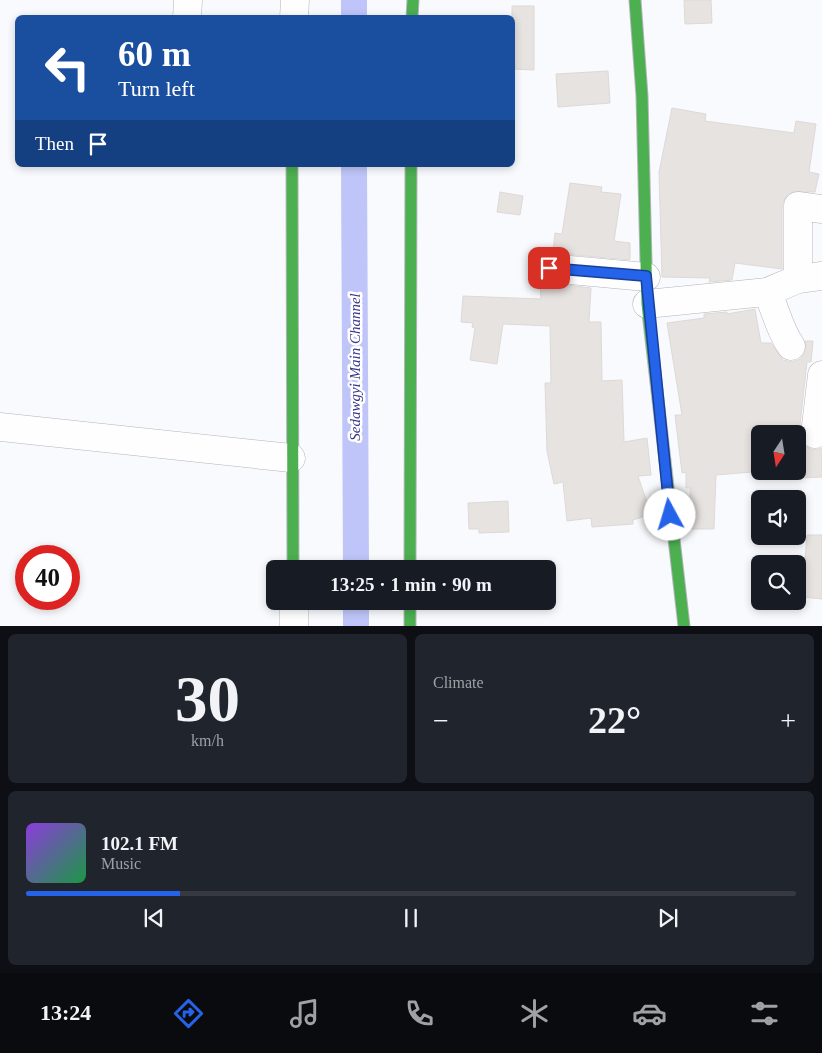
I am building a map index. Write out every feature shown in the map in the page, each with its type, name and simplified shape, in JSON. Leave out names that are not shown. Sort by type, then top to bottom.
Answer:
[{"type":"street","points":[[187,15],[188,0]]},
{"type":"street","points":[[294,15],[295,0]]},
{"type":"street","points":[[412,0],[412,15]]},
{"type":"street","points":[[635,0],[642,96],[648,304],[684,626]]},
{"type":"street","points":[[292,167],[291,458],[293,560]]},
{"type":"street","points":[[410,560],[412,167]]},
{"type":"street","points":[[648,304],[766,292],[810,278],[798,206],[822,209]]},
{"type":"street","points":[[549,268],[646,276]]},
{"type":"street","points":[[766,292],[773,304],[781,333],[791,346]]},
{"type":"street","points":[[815,434],[822,375]]},
{"type":"street","points":[[0,427],[291,458]]},
{"type":"street","points":[[294,610],[294,626]]},
{"type":"street","points":[[410,610],[410,626]]},
{"type":"building","points":[[684,0],[711,0],[712,23],[685,24]]},
{"type":"building","points":[[512,6],[534,6],[534,70],[515,69],[515,15],[512,15]]},
{"type":"building","points":[[608,71],[610,103],[558,107],[556,74]]},
{"type":"building","points":[[672,108],[706,114],[705,121],[794,133],[796,121],[816,124],[809,172],[819,174],[815,192],[792,192],[785,198],[782,206],[782,269],[735,263],[732,280],[709,282],[710,278],[662,277],[659,172]]},
{"type":"building","points":[[570,183],[602,187],[601,192],[621,194],[614,241],[630,243],[630,260],[553,253],[555,233],[562,234]]},
{"type":"building","points":[[500,192],[523,196],[520,215],[497,212]]},
{"type":"building","points":[[540,283],[591,288],[589,322],[601,322],[602,381],[622,380],[624,442],[647,438],[651,475],[638,476],[651,514],[633,520],[633,524],[592,527],[591,518],[567,521],[563,482],[554,484],[547,451],[545,383],[551,383],[550,326],[503,324],[497,364],[470,360],[475,328],[472,327],[473,323],[461,322],[463,296],[541,299]]},
{"type":"building","points":[[755,309],[761,343],[771,343],[783,360],[792,362],[800,359],[805,353],[805,341],[813,341],[811,362],[807,362],[800,425],[751,425],[751,472],[716,475],[714,529],[691,529],[690,488],[686,488],[686,472],[682,473],[675,415],[682,415],[667,323],[704,318],[704,314],[727,312],[727,314]]},
{"type":"building","points":[[806,447],[814,450],[822,448],[822,477],[806,478]]},
{"type":"building","points":[[508,501],[509,532],[479,533],[479,529],[469,529],[468,503]]},
{"type":"building","points":[[807,535],[822,535],[822,599],[806,597]]},
{"type":"waterway","name":"Sedawgyi Main Channel","points":[[354,0],[354,15]]},
{"type":"waterway","name":"Sedawgyi Main Channel","points":[[354,167],[356,560]]},
{"type":"waterway","name":"Sedawgyi Main Channel","points":[[356,610],[356,626]]},
{"type":"traffic: fast","points":[[412,15],[413,0]]},
{"type":"traffic: fast","points":[[635,0],[642,96],[647,304],[684,626]]},
{"type":"traffic: fast","points":[[292,167],[293,560]]},
{"type":"traffic: fast","points":[[410,560],[411,167]]},
{"type":"traffic: fast","points":[[410,610],[410,626]]},
{"type":"route","points":[[549,268],[646,276],[670,515]]}]
